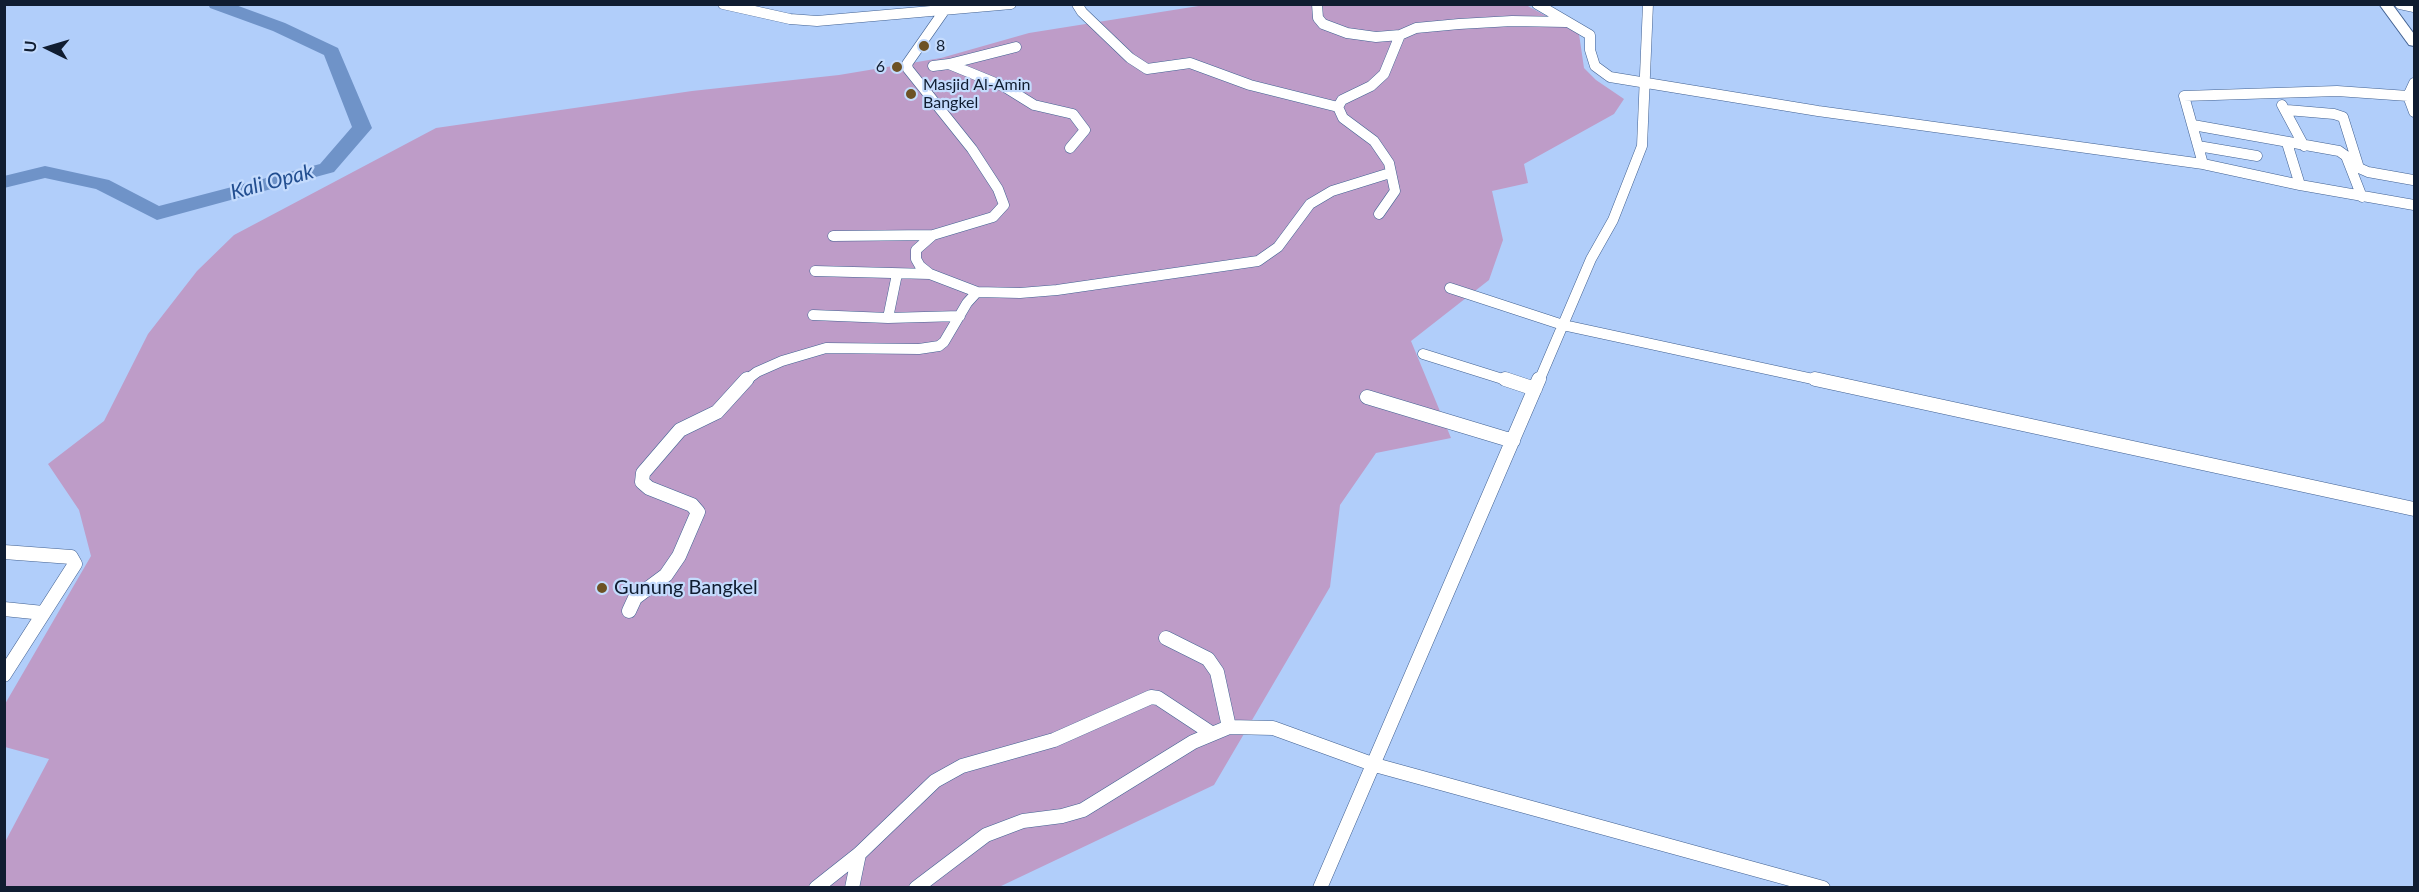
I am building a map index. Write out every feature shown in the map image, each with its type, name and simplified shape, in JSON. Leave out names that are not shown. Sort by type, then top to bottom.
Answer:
[{"type":"street","points":[[723,4],[805,20],[1011,4]]},
{"type":"street","points":[[1071,4],[1081,21],[1092,29]]},
{"type":"street","points":[[1077,4],[1082,12],[1130,58],[1147,69],[1190,63],[1250,85],[1338,107],[1344,118],[1374,141],[1389,163],[1395,191],[1379,214]]},
{"type":"street","points":[[1317,4],[1318,18],[1323,24],[1339,31],[1376,37],[1400,35],[1416,28],[1458,24],[1512,21],[1571,22]]},
{"type":"street","points":[[1538,4],[1590,35],[1594,66],[1610,77],[1818,111],[2204,164],[2300,185],[2415,205]]},
{"type":"street","points":[[1320,888],[1375,765],[1563,324],[1592,259],[1613,220],[1642,147],[1648,4]]},
{"type":"street","points":[[2385,4],[2415,42]]},
{"type":"street","points":[[2400,4],[2415,6]]},
{"type":"street","points":[[833,236],[933,235],[993,217],[1002,209],[1005,201],[972,149],[908,69],[907,64],[944,11]]},
{"type":"street","points":[[1338,107],[1342,100],[1371,86],[1384,74],[1400,35]]},
{"type":"street","points":[[933,66],[950,64],[1016,47]]},
{"type":"street","points":[[950,64],[1005,87],[1034,105],[1073,114],[1085,130],[1070,148]]},
{"type":"street","points":[[2408,96],[2415,83]]},
{"type":"street","points":[[2204,164],[2184,96],[2274,95],[2337,91],[2408,96]]},
{"type":"street","points":[[2274,95],[2287,110],[2304,146]]},
{"type":"street","points":[[2408,96],[2415,112]]},
{"type":"street","points":[[2287,110],[2334,114],[2343,117],[2356,164],[2360,168],[2414,180]]},
{"type":"street","points":[[2193,125],[2335,150],[2346,156],[2362,197]]},
{"type":"street","points":[[2287,143],[2300,185]]},
{"type":"street","points":[[2198,146],[2256,156]]},
{"type":"street","points":[[933,235],[916,250],[916,259],[920,266],[930,274],[977,292],[1020,293],[1058,290],[1258,261],[1278,247],[1310,204],[1332,191],[1390,173]]},
{"type":"street","points":[[815,271],[930,274]]},
{"type":"street","points":[[888,318],[897,274]]},
{"type":"street","points":[[1450,288],[1563,324],[2415,509]]},
{"type":"street","points":[[629,611],[635,598],[666,574],[679,556],[697,518],[698,512],[692,505],[649,488],[642,482],[643,472],[680,430],[717,412],[747,379],[782,361],[826,348],[933,348],[944,342],[967,303],[977,292]]},
{"type":"street","points":[[813,315],[888,318],[960,316]]},
{"type":"street","points":[[1423,354],[1535,389]]},
{"type":"street","points":[[1367,397],[1512,441]]},
{"type":"street","points":[[4,552],[71,558],[75,564],[6,670]]},
{"type":"street","points":[[4,609],[43,613]]},
{"type":"street","points":[[1166,638],[1208,659],[1217,672],[1229,727]]},
{"type":"street","points":[[816,888],[859,854],[936,781],[962,766],[1054,740],[1151,697],[1158,698],[1211,733]]},
{"type":"street","points":[[916,888],[986,835],[1023,821],[1062,816],[1083,810],[1211,733],[1229,727],[1273,729],[1375,765],[1823,888]]},
{"type":"street","points":[[852,888],[859,854]]},
{"type":"shaded area","points":[[1211,4],[1526,5],[1579,34],[1584,68],[1596,80],[1624,99],[1614,114],[1524,164],[1528,183],[1492,191],[1503,240],[1489,280],[1411,341],[1451,438],[1376,453],[1340,505],[1330,587],[1214,785],[999,887],[5,888],[4,844],[49,759],[5,747],[5,704],[91,556],[79,510],[48,464],[104,421],[148,334],[197,271],[234,235],[436,128],[692,91],[839,75],[941,58],[1029,33]]},
{"type":"waterway","name":"Kali Opak","points":[[4,182],[45,172],[102,184],[157,213],[327,168],[362,128],[332,52],[279,27],[216,4]]},
{"type":"place","name":"8","points":[[924,46]]},
{"type":"place","name":"6","points":[[897,67]]},
{"type":"place","name":"Masjid Al-Amin Bangkel","points":[[911,94]]},
{"type":"place","name":"Gunung Bangkel","points":[[602,588]]}]
